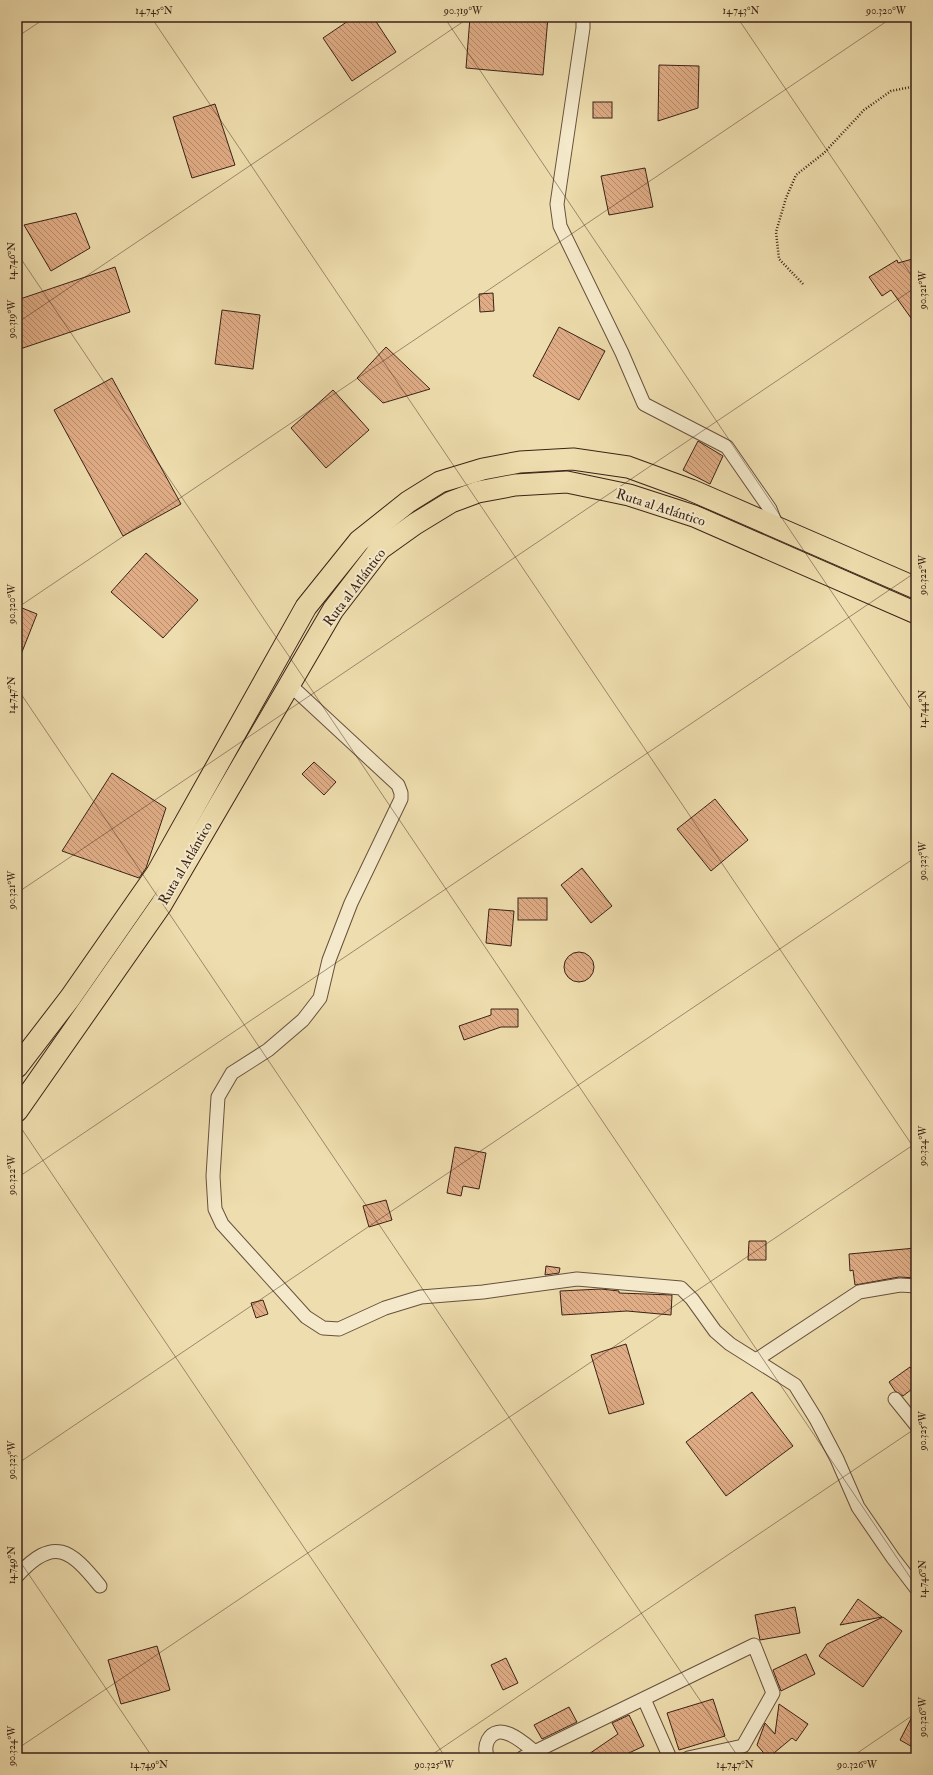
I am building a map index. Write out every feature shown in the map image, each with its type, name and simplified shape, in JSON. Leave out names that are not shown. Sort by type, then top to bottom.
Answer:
[{"type":"highway","name":"Ruta al Atlántico","points":[[17,1067],[70,998],[157,873],[306,607],[359,541],[408,502],[440,482],[483,469],[520,462],[572,459],[628,467],[691,490],[916,588]]},
{"type":"highway","name":"Ruta al Atlántico","points":[[17,1112],[161,905],[333,610],[380,549],[415,524],[451,502],[478,492],[515,485],[567,482],[629,495],[694,516],[916,613]]},
{"type":"street","points":[[583,17],[582,36],[556,204],[560,226],[622,353],[644,404],[727,447],[770,509],[777,528]]},
{"type":"street","points":[[289,684],[398,785],[401,792],[401,799],[350,903],[329,960],[320,998],[303,1020],[268,1050],[232,1074],[218,1097],[213,1176],[215,1209],[222,1224],[306,1317],[323,1328],[339,1329],[385,1308],[421,1297],[483,1292],[577,1279],[681,1288],[692,1299],[715,1331],[730,1344],[795,1385],[816,1419],[837,1459],[858,1507],[893,1558],[916,1588]]},
{"type":"street","points":[[756,1360],[859,1292],[900,1285],[916,1286]]},
{"type":"street","points":[[895,1399],[916,1425]]},
{"type":"street","points":[[17,1576],[36,1557],[50,1552],[69,1554],[83,1565],[100,1586]]},
{"type":"street","points":[[522,1758],[754,1645],[774,1693],[743,1746],[688,1758]]},
{"type":"street","points":[[644,1699],[670,1758]]},
{"type":"street","points":[[488,1758],[486,1753],[486,1743],[490,1736],[498,1732],[510,1734],[523,1742],[534,1752]]},
{"type":"path","points":[[803,284],[779,259],[776,232],[786,198],[796,175],[824,153],[864,110],[892,91],[916,86]]},
{"type":"building","points":[[354,17],[373,17],[396,52],[352,81],[323,38]]},
{"type":"building","points":[[470,17],[548,17],[543,75],[466,68]]},
{"type":"building","points":[[659,65],[699,66],[698,108],[658,121]]},
{"type":"building","points":[[593,102],[612,102],[612,118],[593,118]]},
{"type":"building","points":[[215,104],[235,165],[192,178],[173,117]]},
{"type":"building","points":[[645,168],[653,207],[609,215],[601,176]]},
{"type":"building","points":[[76,213],[90,248],[51,271],[24,225]]},
{"type":"building","points":[[916,258],[916,325],[891,290],[882,296],[869,277],[897,260],[898,263]]},
{"type":"building","points":[[115,267],[130,312],[17,350],[17,300]]},
{"type":"building","points":[[493,293],[494,311],[480,312],[479,294]]},
{"type":"building","points":[[222,310],[260,315],[253,369],[215,364]]},
{"type":"building","points":[[559,327],[605,351],[579,400],[533,376]]},
{"type":"building","points":[[386,347],[430,389],[383,403],[357,378]]},
{"type":"building","points":[[112,378],[181,504],[123,536],[54,410]]},
{"type":"building","points":[[333,390],[369,430],[326,468],[291,428]]},
{"type":"building","points":[[698,441],[723,456],[710,484],[683,470]]},
{"type":"building","points":[[146,553],[198,600],[163,638],[111,592]]},
{"type":"building","points":[[17,606],[37,614],[18,662],[17,662]]},
{"type":"building","points":[[314,762],[336,782],[324,795],[302,774]]},
{"type":"building","points":[[112,773],[166,808],[146,868],[139,878],[62,851]]},
{"type":"building","points":[[715,799],[748,840],[711,871],[677,829]]},
{"type":"building","points":[[582,868],[612,906],[591,923],[561,885]]},
{"type":"building","points":[[518,898],[547,898],[547,920],[518,920]]},
{"type":"building","points":[[489,909],[514,911],[511,946],[486,943]]},
{"type":"building","points":[[579,952],[590,956],[594,967],[590,978],[579,982],[568,978],[564,967],[568,956]]},
{"type":"building","points":[[491,1009],[518,1009],[518,1027],[501,1027],[464,1040],[459,1026],[491,1015]]},
{"type":"building","points":[[455,1147],[486,1153],[479,1189],[463,1186],[461,1196],[447,1193]]},
{"type":"building","points":[[386,1200],[392,1220],[369,1227],[363,1206]]},
{"type":"building","points":[[749,1241],[766,1241],[766,1260],[748,1260]]},
{"type":"building","points":[[916,1248],[916,1278],[899,1277],[855,1285],[853,1270],[850,1271],[849,1254]]},
{"type":"building","points":[[546,1266],[560,1268],[559,1273],[545,1275]]},
{"type":"building","points":[[601,1289],[619,1291],[619,1293],[672,1295],[671,1315],[627,1311],[562,1315],[560,1291]]},
{"type":"building","points":[[263,1300],[268,1314],[256,1318],[251,1303]]},
{"type":"building","points":[[626,1344],[644,1404],[609,1414],[591,1355]]},
{"type":"building","points":[[910,1367],[916,1375],[916,1386],[903,1396],[895,1391],[889,1382]]},
{"type":"building","points":[[752,1392],[793,1446],[726,1496],[686,1442]]},
{"type":"building","points":[[858,1599],[882,1617],[840,1625]]},
{"type":"building","points":[[795,1607],[800,1633],[760,1640],[755,1615]]},
{"type":"building","points":[[883,1617],[902,1631],[863,1687],[819,1656],[827,1644]]},
{"type":"building","points":[[157,1646],[170,1690],[121,1704],[108,1660]]},
{"type":"building","points":[[806,1654],[815,1674],[781,1691],[773,1670]]},
{"type":"building","points":[[506,1658],[518,1683],[503,1690],[491,1665]]},
{"type":"building","points":[[713,1699],[725,1736],[679,1750],[667,1713]]},
{"type":"building","points":[[779,1704],[808,1724],[796,1741],[792,1738],[768,1758],[757,1745],[765,1723],[775,1734]]},
{"type":"building","points":[[569,1707],[577,1722],[542,1739],[534,1725]]},
{"type":"building","points":[[916,1709],[916,1749],[900,1740]]},
{"type":"building","points":[[629,1715],[644,1746],[618,1758],[583,1758],[618,1734],[612,1723]]}]
